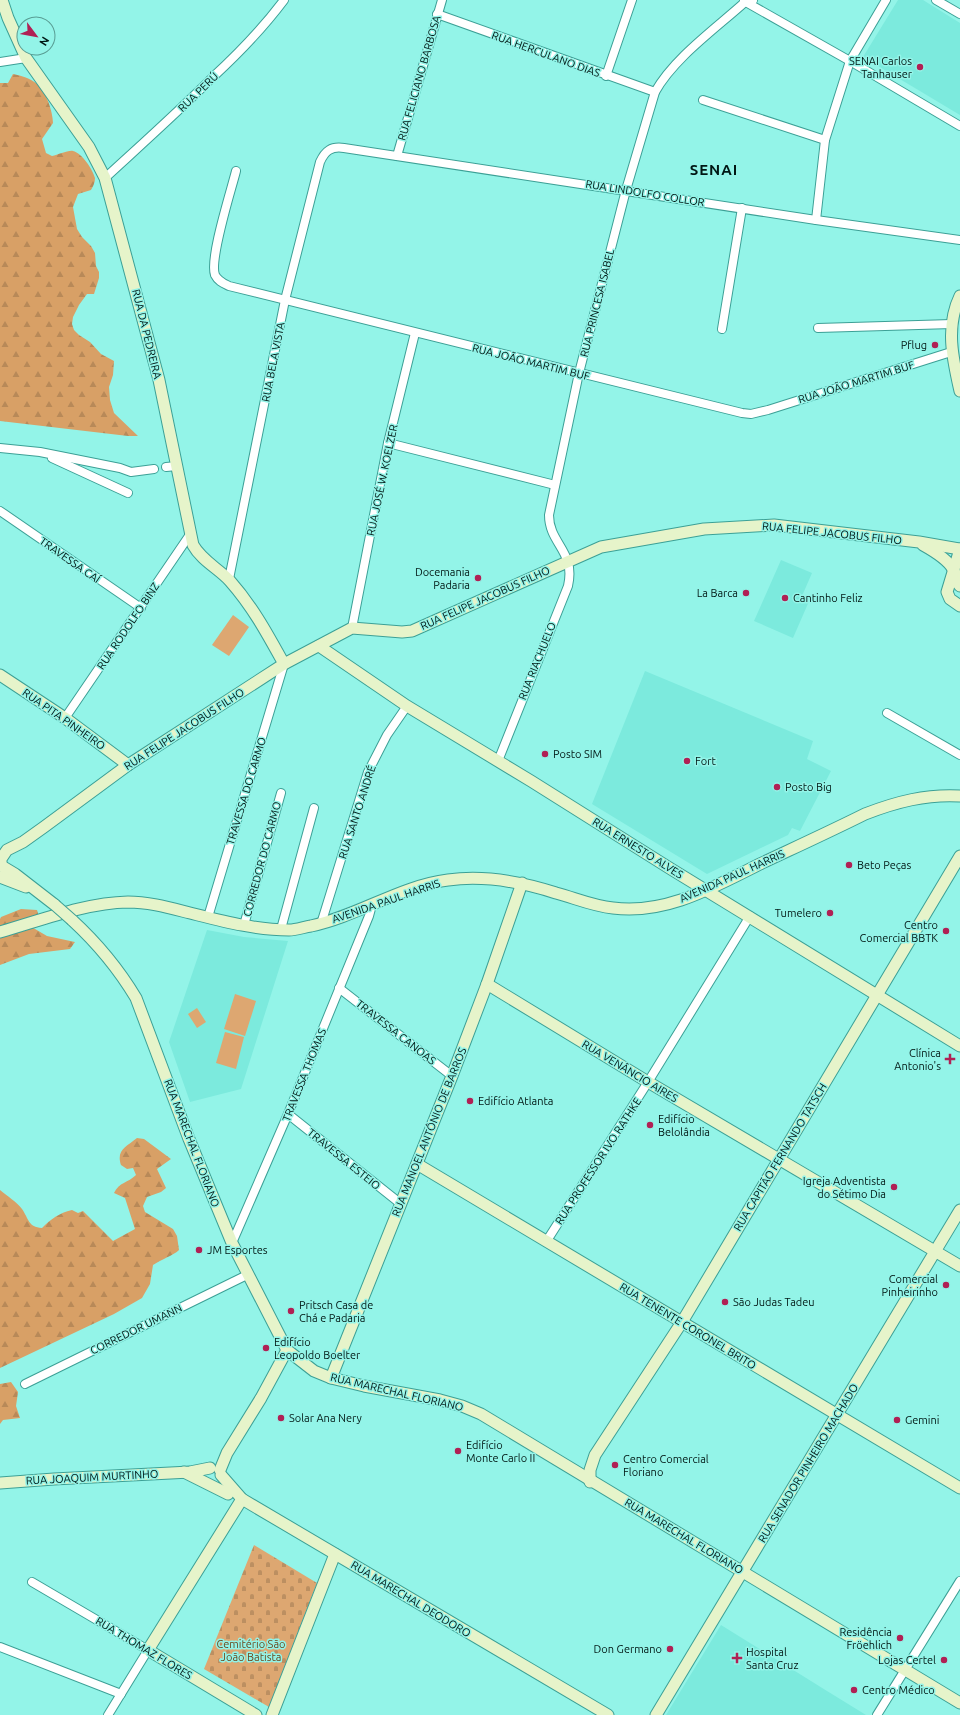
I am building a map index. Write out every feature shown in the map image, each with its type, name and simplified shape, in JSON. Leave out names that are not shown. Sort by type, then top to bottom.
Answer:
[{"type":"main road","name":"RUA DA PEDREIRA","points":[[2,0],[8,18],[26,58],[89,147],[105,178],[159,380],[171,466],[191,533],[193,545],[198,553],[228,579],[247,601],[284,664]]},
{"type":"main road","points":[[960,296],[954,311],[951,352],[960,391]]},
{"type":"main road","name":"RUA FELIPE JACOBUS FILHO","points":[[1,865],[2,848],[24,842],[128,765],[284,664],[352,628],[402,632],[412,630],[600,547],[620,542],[704,529],[774,525],[919,542],[960,549]]},
{"type":"main road","points":[[919,542],[932,550],[954,569],[958,584],[960,586]]},
{"type":"main road","points":[[960,549],[947,592],[950,599],[960,606]]},
{"type":"main road","name":"RUA ERNESTO ALVES","points":[[319,646],[406,706],[498,761],[960,1046]]},
{"type":"main road","name":"RUA PITA PINHEIRO","points":[[0,675],[65,718],[128,765]]},
{"type":"main road","name":"AVENIDA PAUL HARRIS","points":[[0,932],[77,909],[134,902],[162,906],[244,925],[291,930],[321,924],[414,889],[446,880],[476,879],[522,883],[595,905],[635,910],[670,904],[706,890],[865,814],[891,804],[920,797],[960,796]]},
{"type":"main road","name":"RUA CAPITÃO FERNANDO TATSCH","points":[[573,1471],[582,1470],[595,1456],[682,1322],[779,1158],[878,996],[960,856]]},
{"type":"main road","name":"RUA MARECHAL FLORIANO","points":[[1,865],[55,905],[82,929],[124,976],[136,998],[189,1139],[232,1243],[286,1350],[314,1371],[331,1378],[462,1406],[481,1414],[590,1482],[743,1571],[960,1703]]},
{"type":"main road","points":[[0,877],[36,891]]},
{"type":"main road","name":"RUA MANOEL ANTÔNIO DE BARROS","points":[[331,1378],[452,1076],[487,984],[522,883]]},
{"type":"main road","name":"RUA VENÂNCIO AIRES","points":[[487,984],[648,1082],[960,1266]]},
{"type":"main road","name":"RUA TENENTE CORONEL BRITO","points":[[417,1164],[960,1488]]},
{"type":"main road","name":"RUA SENADOR PINHEIRO MACHADO","points":[[656,1715],[960,1210]]},
{"type":"main road","points":[[214,1473],[261,1398],[286,1350]]},
{"type":"main road","name":"RUA CAPITÃO FERNANDO TATSCH","points":[[590,1482],[590,1470],[595,1456]]},
{"type":"main road","name":"RUA JOAQUIM MURTINHO","points":[[187,1472],[228,1494]]},
{"type":"main road","name":"RUA JOAQUIM MURTINHO","points":[[0,1483],[187,1472],[214,1473],[233,1500],[235,1510]]},
{"type":"main road","name":"RUA MARECHAL DEODORO","points":[[214,1473],[242,1499],[608,1715]]},
{"type":"main road","points":[[148,1650],[242,1499]]},
{"type":"main road","points":[[272,1715],[335,1554]]},
{"type":"main road","name":"RUA THOMAZ FLORES","points":[[148,1650],[256,1715]]},
{"type":"street","name":"RUA PERÚ","points":[[105,178],[192,98],[242,49],[266,24],[284,0]]},
{"type":"street","name":"RUA FELICIANO BARBOSA","points":[[397,156],[442,0]]},
{"type":"street","points":[[606,76],[632,0]]},
{"type":"street","points":[[816,220],[825,140],[850,61],[886,0]]},
{"type":"street","points":[[936,0],[960,14]]},
{"type":"street","points":[[746,1],[960,126]]},
{"type":"street","name":"RUA PRINCESA ISABEL","points":[[568,561],[550,523],[549,516],[579,373],[626,190],[654,92],[673,66],[746,1]]},
{"type":"street","name":"RUA HERCULANO DIAS","points":[[437,14],[654,92]]},
{"type":"street","points":[[0,62],[26,58]]},
{"type":"street","points":[[704,100],[825,140]]},
{"type":"street","name":"RUA LINDOLFO COLLOR","points":[[330,149],[337,147],[816,220],[960,240]]},
{"type":"street","name":"RUA BELA VISTA","points":[[228,579],[285,300],[320,162],[324,154],[330,149]]},
{"type":"street","name":"RUA JOÃO MARTIM BUF","points":[[236,171],[216,249],[214,269],[215,276],[220,282],[229,286],[732,411],[751,414],[768,410],[951,352]]},
{"type":"street","points":[[722,330],[742,208]]},
{"type":"street","points":[[818,328],[952,324]]},
{"type":"street","name":"RUA JOSÉ W. KOELZER","points":[[352,628],[388,443],[415,333]]},
{"type":"street","points":[[388,443],[556,485]]},
{"type":"street","points":[[0,448],[40,452],[120,468],[132,472],[154,469]]},
{"type":"street","points":[[40,452],[128,493]]},
{"type":"street","name":"TRAVESSA CAÍ","points":[[0,511],[141,608]]},
{"type":"street","name":"RUA RODOLFO BINZ","points":[[65,718],[191,533]]},
{"type":"street","name":"RUA RIACHUELO","points":[[498,761],[568,586],[570,576],[568,561]]},
{"type":"street","name":"TRAVESSA DO CARMO","points":[[208,917],[284,664]]},
{"type":"street","name":"RUA SANTO ANDRÉ","points":[[321,924],[368,772],[386,735],[406,706]]},
{"type":"street","points":[[886,713],[960,755]]},
{"type":"street","name":"CORREDOR DO CARMO","points":[[244,925],[281,792]]},
{"type":"street","points":[[282,929],[314,808]]},
{"type":"street","name":"TRAVESSA THOMAS","points":[[232,1243],[288,1114],[372,906]]},
{"type":"street","name":"RUA PROFESSOR IVO RATHKE","points":[[546,1242],[648,1082],[750,916]]},
{"type":"street","name":"TRAVESSA CANOAS","points":[[339,988],[452,1076]]},
{"type":"street","name":"TRAVESSA ESTEIO","points":[[288,1114],[401,1204]]},
{"type":"street","name":"CORREDOR UMANN","points":[[25,1384],[247,1275]]},
{"type":"street","points":[[877,1715],[960,1581]]},
{"type":"street","name":"RUA THOMAZ FLORES","points":[[32,1582],[148,1650]]},
{"type":"street","points":[[0,1647],[121,1694]]},
{"type":"street","points":[[108,1715],[148,1650]]},
{"type":"shaded area","name":"SENAI Carlos Tanhauser","points":[[898,0],[923,0],[960,23],[960,115],[863,57]]},
{"type":"shaded area","name":"Cantinho Feliz","points":[[781,560],[812,573],[802,596],[810,599],[793,638],[754,621]]},
{"type":"shaded area","points":[[645,671],[813,741],[807,759],[831,771],[800,831],[792,828],[788,835],[707,874],[592,804]]},
{"type":"shaded area","points":[[207,930],[244,937],[288,941],[241,1089],[190,1102],[169,1042]]},
{"type":"shaded area","name":"Hospital Santa Cruz","points":[[721,1625],[827,1691],[866,1715],[666,1715]]},
{"type":"green space","points":[[13,74],[23,76],[37,84],[48,102],[52,113],[53,123],[42,139],[46,153],[52,156],[68,151],[76,152],[87,162],[94,175],[95,181],[91,190],[78,194],[73,207],[77,229],[95,253],[99,278],[94,294],[87,294],[73,317],[72,324],[74,330],[79,335],[90,342],[101,354],[114,361],[113,375],[109,387],[110,400],[114,413],[138,436],[0,421],[0,83],[8,83]]},
{"type":"green space","points":[[233,615],[249,627],[229,656],[212,645]]},
{"type":"green space","points":[[21,909],[37,910],[39,917],[30,926],[47,936],[75,942],[70,949],[29,954],[0,965],[0,919],[1,917]]},
{"type":"green space","points":[[235,994],[256,1001],[245,1036],[224,1029]]},
{"type":"green space","points":[[197,1008],[206,1022],[197,1028],[188,1014]]},
{"type":"green space","points":[[225,1032],[244,1037],[236,1069],[216,1063]]},
{"type":"green space","points":[[137,1138],[144,1139],[171,1159],[157,1169],[166,1188],[161,1192],[147,1197],[143,1206],[145,1212],[173,1229],[177,1236],[179,1250],[153,1265],[150,1284],[142,1298],[114,1314],[0,1368],[0,1190],[20,1206],[29,1222],[34,1226],[42,1228],[56,1217],[67,1211],[72,1210],[78,1213],[83,1211],[113,1241],[135,1229],[125,1198],[114,1193],[118,1187],[136,1175],[133,1168],[127,1169],[121,1165],[120,1156],[123,1149]]},
{"type":"green space","points":[[11,1382],[18,1392],[16,1406],[20,1418],[3,1420],[0,1424],[0,1384]]},
{"type":"green space","name":"Cemitério São João Batista","points":[[254,1545],[317,1583],[269,1707],[204,1669]]},
{"type":"place","name":"SENAI Carlos Tanhauser","points":[[920,67]]},
{"type":"place","name":"Pflug","points":[[935,345]]},
{"type":"place","name":"Docemania Padaria","points":[[478,578]]},
{"type":"place","name":"La Barca","points":[[746,593]]},
{"type":"place","name":"Cantinho Feliz","points":[[785,598]]},
{"type":"place","name":"Posto SIM","points":[[545,754]]},
{"type":"place","name":"Fort","points":[[687,761]]},
{"type":"place","name":"Posto Big","points":[[777,787]]},
{"type":"place","name":"Beto Peças","points":[[849,865]]},
{"type":"place","name":"Tumelero","points":[[830,913]]},
{"type":"place","name":"Centro Comercial BBTK","points":[[946,931]]},
{"type":"place","name":"Clínica Antonio's","points":[[950,1059]]},
{"type":"place","name":"Edifício Atlanta","points":[[470,1101]]},
{"type":"place","name":"Edifício Belolândia","points":[[650,1125]]},
{"type":"place","name":"Igreja Adventista do Sétimo Dia","points":[[894,1187]]},
{"type":"place","name":"JM Esportes","points":[[199,1250]]},
{"type":"place","name":"Comercial Pinheirinho","points":[[946,1285]]},
{"type":"place","name":"São Judas Tadeu","points":[[725,1302]]},
{"type":"place","name":"Pritsch Casa de Chá e Padaria","points":[[291,1311]]},
{"type":"place","name":"Edifício Leopoldo Boelter","points":[[266,1348]]},
{"type":"place","name":"Solar Ana Nery","points":[[281,1418]]},
{"type":"place","name":"Gemini","points":[[897,1420]]},
{"type":"place","name":"Edifício Monte Carlo II","points":[[458,1451]]},
{"type":"place","name":"Centro Comercial Floriano","points":[[615,1465]]},
{"type":"place","name":"Residência Fröehlich","points":[[900,1638]]},
{"type":"place","name":"Don Germano","points":[[670,1649]]},
{"type":"place","name":"Hospital Santa Cruz","points":[[737,1658]]},
{"type":"place","name":"Lojas Certel","points":[[944,1660]]},
{"type":"place","name":"Centro Médico","points":[[854,1690]]},
{"type":"district","name":"SENAI","points":[[714,170]]}]
